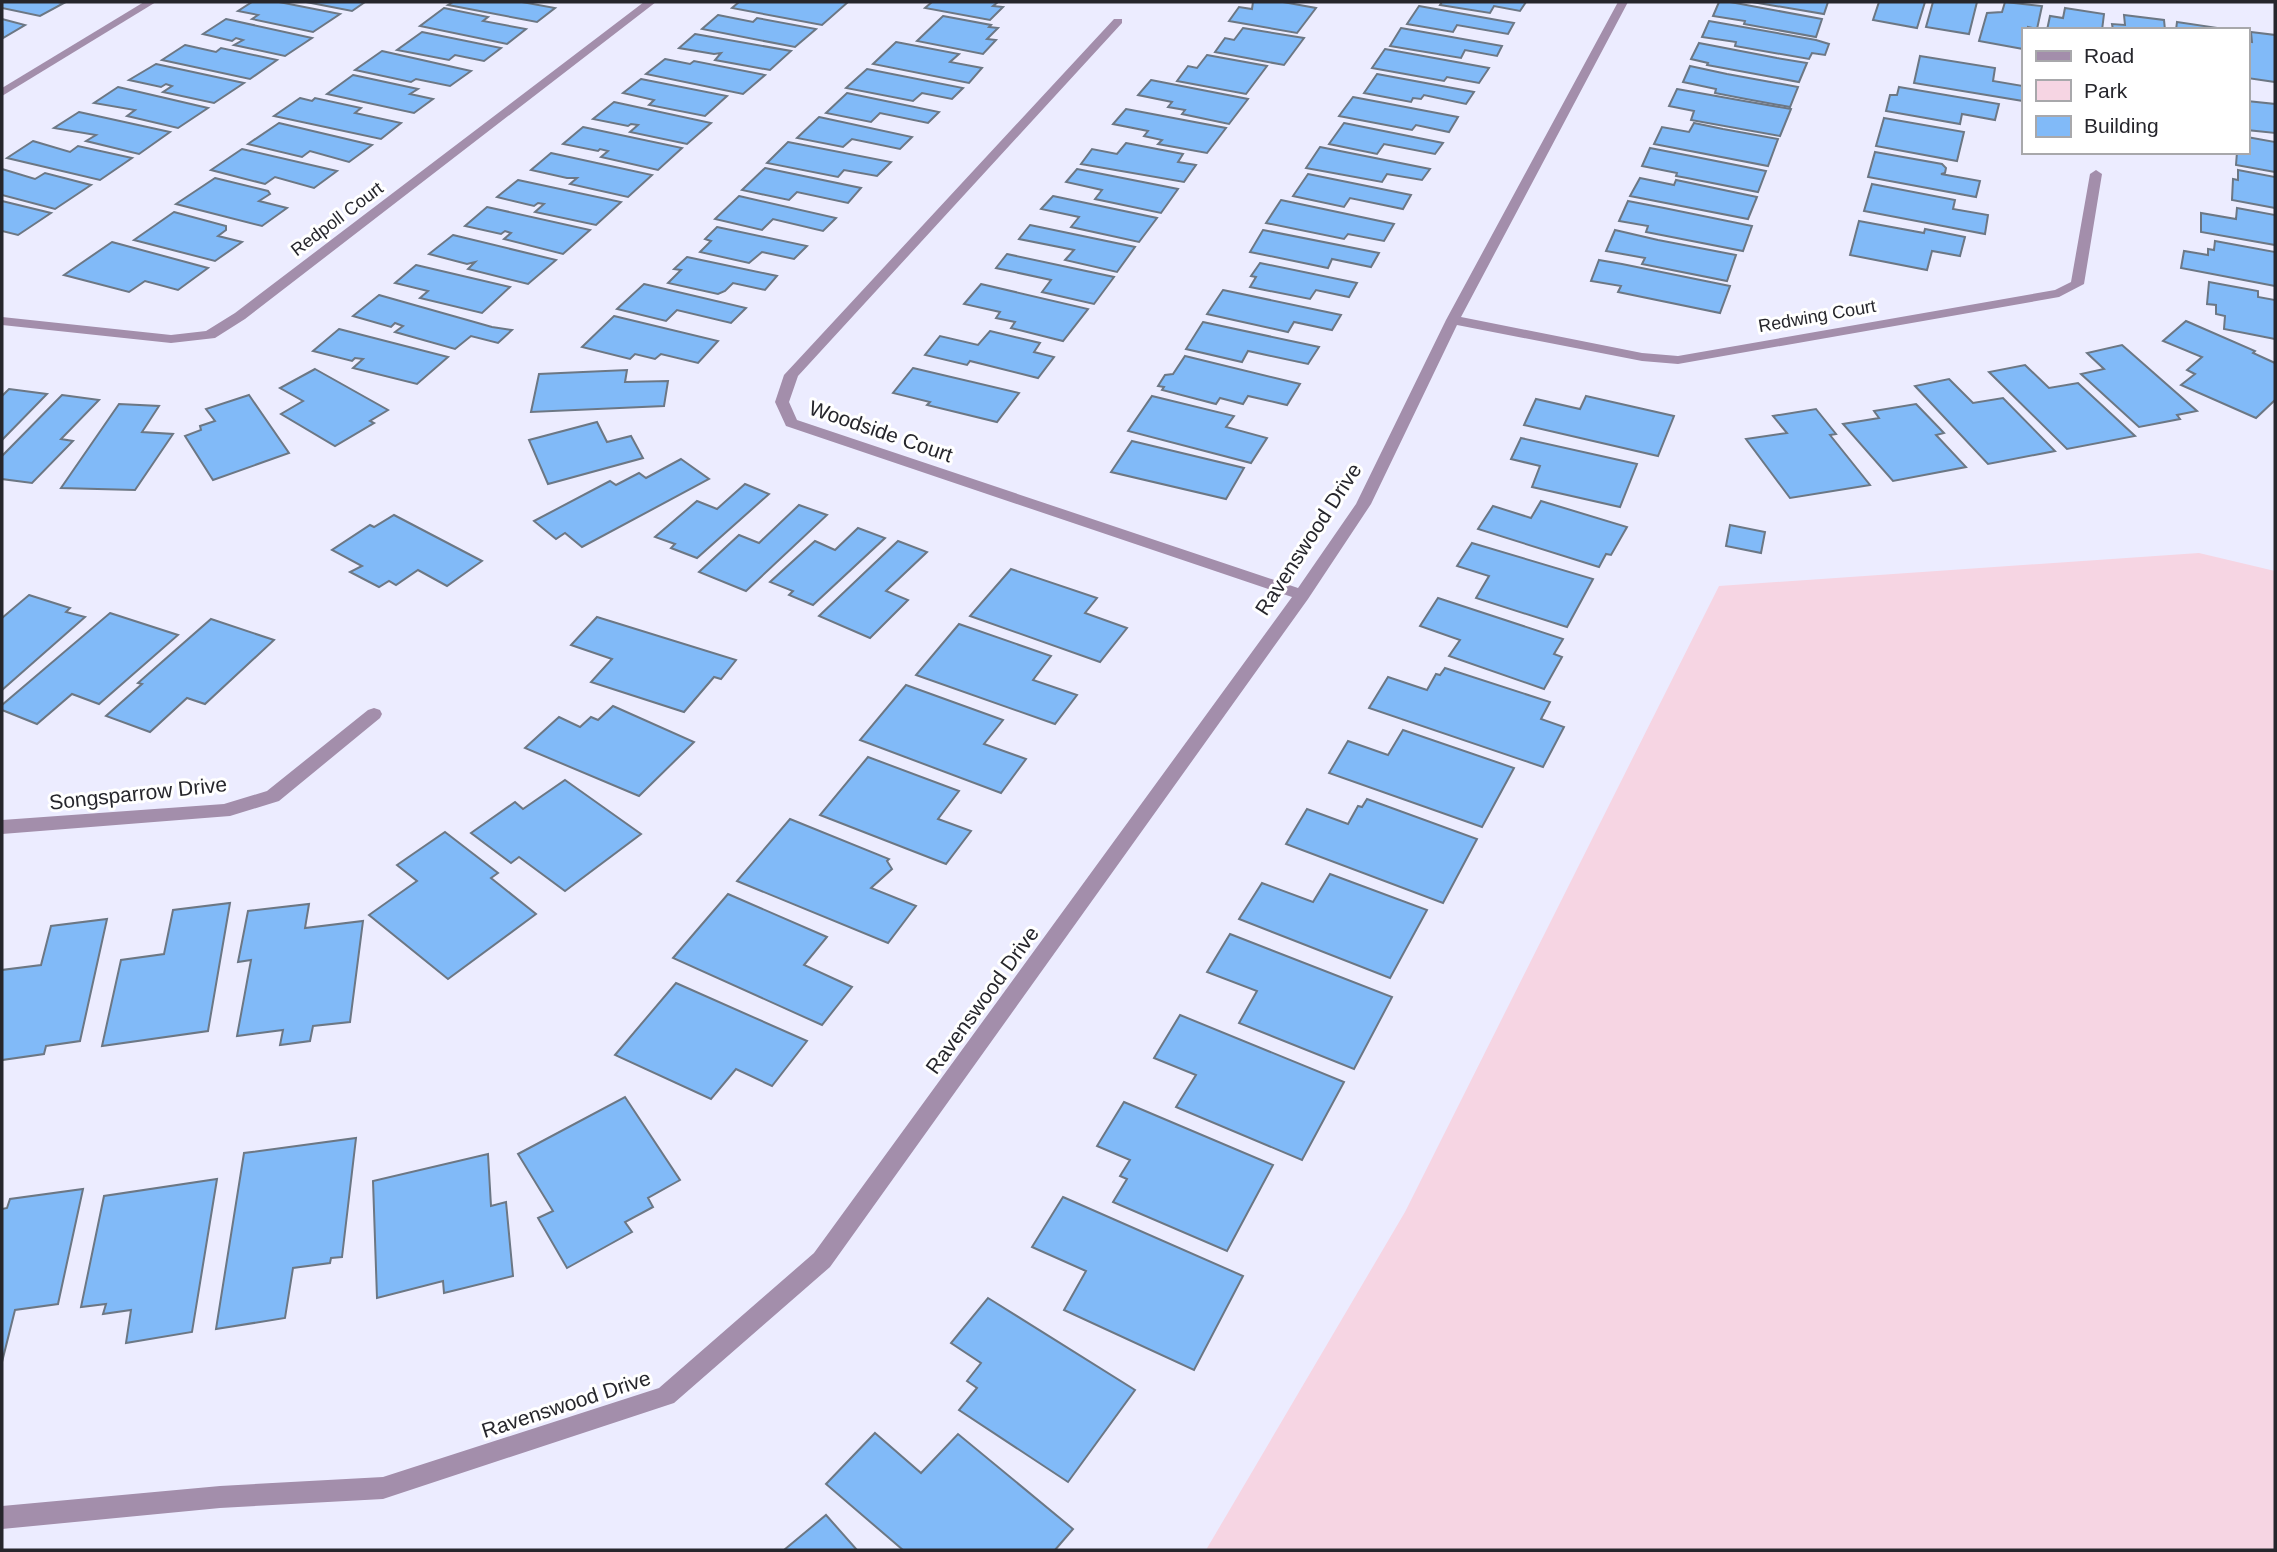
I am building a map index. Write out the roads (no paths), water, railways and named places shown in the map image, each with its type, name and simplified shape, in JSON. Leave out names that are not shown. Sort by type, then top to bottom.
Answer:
[{"type":"street","points":[[2,93],[151,2]]},
{"type":"street","name":"Redpoll Court","points":[[2,321],[171,339],[210,335],[240,316],[651,2]]},
{"type":"street","name":"Ravenswood Drive","points":[[2,1518],[220,1497],[383,1488],[666,1396],[822,1260],[1302,596],[1363,503],[1452,320],[1623,2]]},
{"type":"street","name":"Woodside Court","points":[[1118,21],[790,375],[782,402],[791,423],[1302,596]]},
{"type":"street","name":"Redwing Court","points":[[1452,320],[1642,357],[1678,360],[2059,293],[2077,284],[2096,173]]},
{"type":"street","name":"Songsparrow Drive","points":[[2,827],[224,811],[273,796],[374,713]]}]
